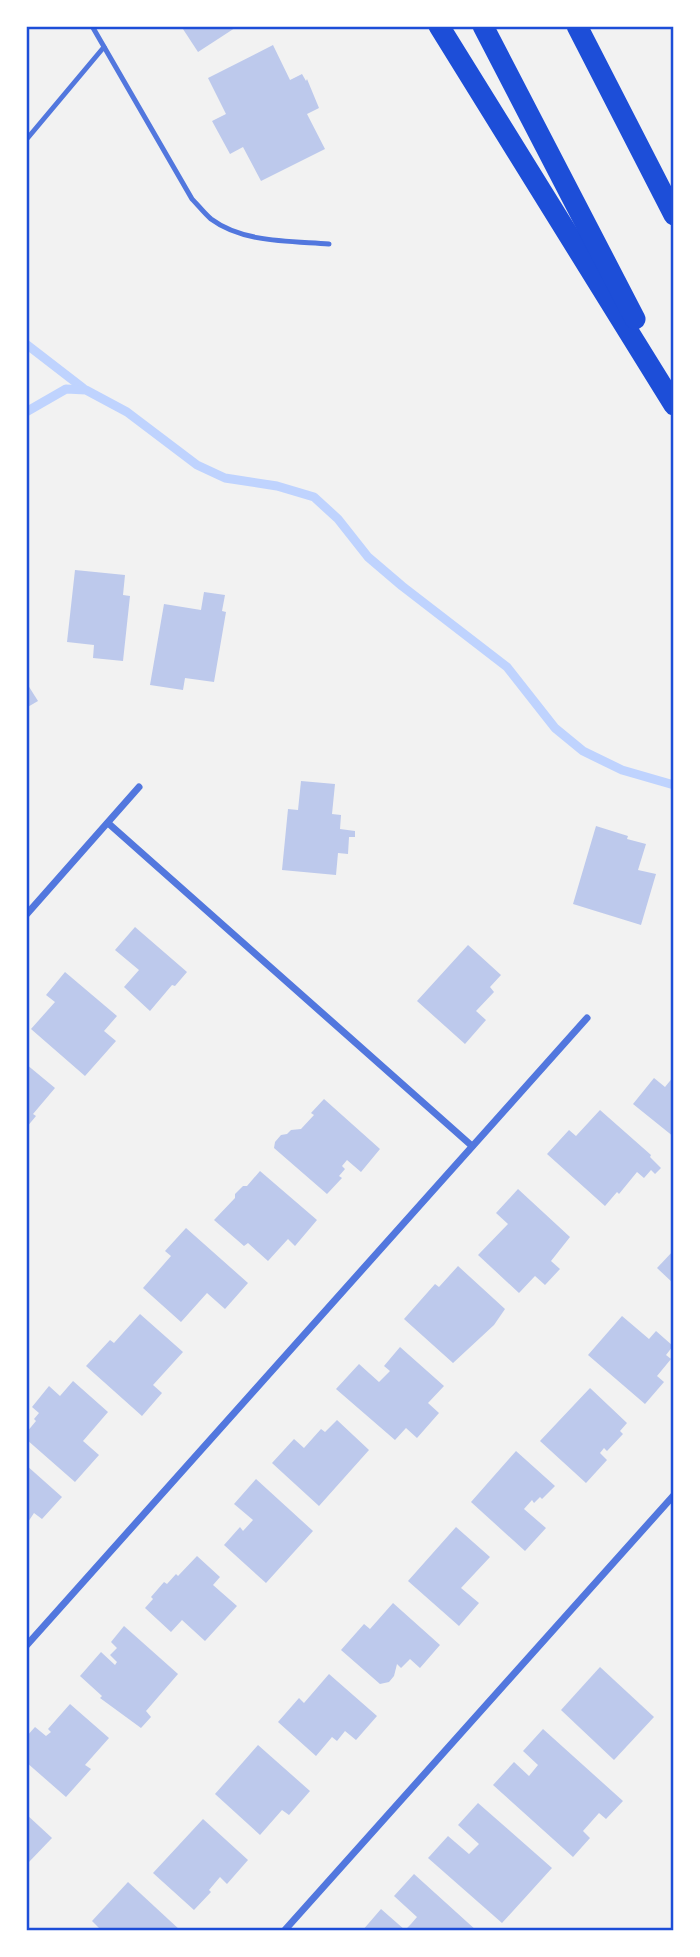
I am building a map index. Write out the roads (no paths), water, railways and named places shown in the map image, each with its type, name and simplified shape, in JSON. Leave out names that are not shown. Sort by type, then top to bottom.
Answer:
[{"type":"highway","points":[[439,26],[674,405]]},
{"type":"highway","points":[[482,26],[674,393]]},
{"type":"highway","points":[[577,26],[674,215]]},
{"type":"street","points":[[26,915],[139,787]]},
{"type":"street","points":[[108,823],[472,1146]]},
{"type":"street","points":[[26,1646],[587,1018]]},
{"type":"street","points":[[284,1931],[674,1495]]},
{"type":"lane","points":[[92,26],[192,199],[212,219],[237,233],[329,244]]},
{"type":"lane","points":[[26,140],[104,47]]},
{"type":"waterway","points":[[26,344],[83,388]]},
{"type":"waterway","points":[[26,412],[66,389],[86,390],[127,412],[197,465],[225,478],[277,486],[314,497],[338,519],[368,557],[507,667],[555,728],[583,751],[622,770],[674,785]]}]
